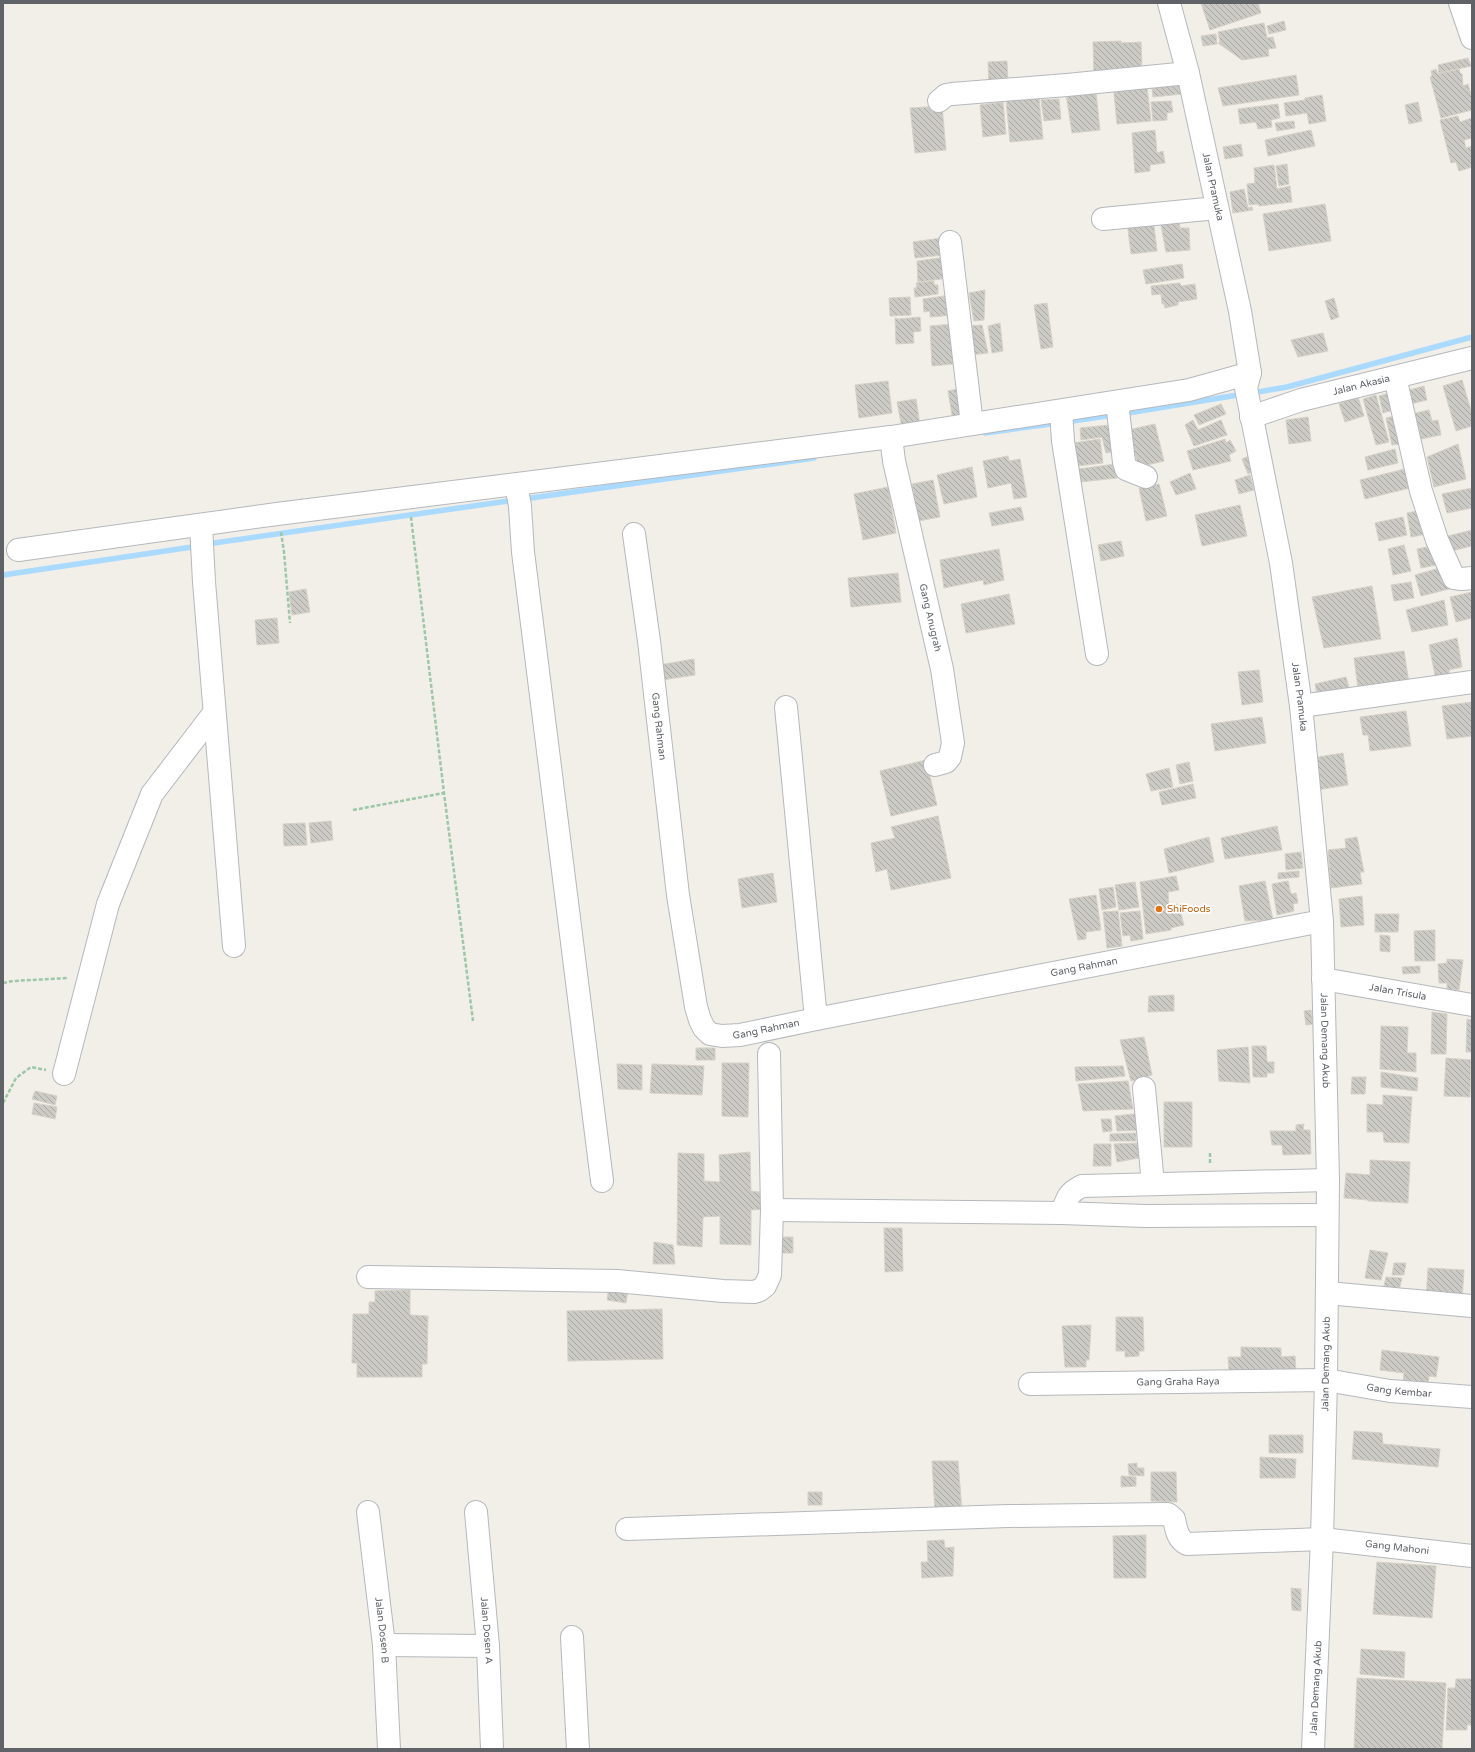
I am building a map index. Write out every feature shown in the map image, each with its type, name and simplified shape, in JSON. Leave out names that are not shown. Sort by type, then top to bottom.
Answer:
[{"type":"street","name":"Jalan Pramuka","points":[[1169,3],[1188,72],[1240,311],[1249,397],[1281,563],[1301,706],[1322,921],[1323,979]]},
{"type":"street","points":[[1460,3],[1472,38]]},
{"type":"street","points":[[939,101],[946,95],[952,94],[1188,72]]},
{"type":"street","points":[[1103,219],[1217,208]]},
{"type":"street","points":[[950,242],[972,424]]},
{"type":"street","name":"Jalan Akasia","points":[[18,550],[516,485],[892,446],[972,424],[1061,424],[1118,413],[1189,390],[1249,397],[1301,400],[1396,378],[1472,358]]},
{"type":"street","points":[[1396,378],[1421,490],[1437,540],[1454,578],[1462,580],[1472,578]]},
{"type":"street","points":[[1118,413],[1126,469],[1146,477]]},
{"type":"street","points":[[1061,424],[1097,654]]},
{"type":"street","name":"Gang Anugrah","points":[[892,446],[942,669],[953,743],[950,757],[946,762],[935,765]]},
{"type":"street","points":[[516,485],[520,506],[523,552],[602,1181]]},
{"type":"street","points":[[201,525],[214,713],[234,946]]},
{"type":"street","name":"Gang Rahman","points":[[634,534],[649,641],[678,895],[696,1007],[704,1028],[710,1034],[722,1036],[740,1035],[1322,921]]},
{"type":"street","points":[[1301,706],[1472,682]]},
{"type":"street","points":[[786,707],[816,1019]]},
{"type":"street","points":[[64,1074],[108,904],[152,794],[214,713]]},
{"type":"street","name":"Jalan Trisula","points":[[1323,979],[1472,1005]]},
{"type":"street","name":"Jalan Demang Akub","points":[[1313,1749],[1322,1539],[1326,1380],[1328,1180],[1323,979]]},
{"type":"street","points":[[368,1277],[617,1281],[754,1292],[760,1290],[765,1286],[770,1275],[772,1210],[769,1054]]},
{"type":"street","points":[[1144,1088],[1153,1184]]},
{"type":"street","points":[[1062,1212],[1067,1198],[1072,1191],[1082,1186],[1328,1180]]},
{"type":"street","points":[[772,1210],[1062,1212],[1145,1216],[1327,1215]]},
{"type":"street","points":[[1327,1292],[1472,1306]]},
{"type":"street","name":"Gang Graha Raya","points":[[1030,1384],[1326,1380]]},
{"type":"street","name":"Gang Kembar","points":[[1326,1380],[1390,1391],[1472,1397]]},
{"type":"street","name":"Jalan Dosen B","points":[[368,1512],[384,1645],[389,1749]]},
{"type":"street","name":"Jalan Dosen A","points":[[476,1512],[488,1646],[492,1749]]},
{"type":"street","name":"Gang Mahoni","points":[[627,1529],[1008,1516],[1168,1514],[1174,1518],[1178,1534],[1182,1542],[1187,1544],[1322,1539],[1472,1556]]},
{"type":"street","points":[[572,1637],[578,1749]]},
{"type":"street","points":[[384,1645],[488,1646]]},
{"type":"path","points":[[411,514],[473,1021]]},
{"type":"path","points":[[280,526],[284,552],[290,624]]},
{"type":"path","points":[[353,810],[444,793]]},
{"type":"path","points":[[3,983],[13,981],[89,978]]},
{"type":"path","points":[[3,1103],[16,1078],[31,1067],[64,1074]]},
{"type":"building","points":[[1201,3],[1258,3],[1261,13],[1210,30]]},
{"type":"building","points":[[1284,21],[1286,30],[1269,34],[1267,26]]},
{"type":"building","points":[[1264,23],[1267,38],[1273,37],[1276,48],[1268,49],[1269,56],[1242,60],[1218,43],[1220,43],[1218,32]]},
{"type":"building","points":[[1216,34],[1217,44],[1203,46],[1201,36]]},
{"type":"building","points":[[1121,41],[1121,43],[1141,42],[1142,68],[1094,76],[1093,42]]},
{"type":"building","points":[[1468,58],[1471,66],[1439,73],[1438,65]]},
{"type":"building","points":[[1007,61],[1008,83],[989,84],[988,62]]},
{"type":"building","points":[[1436,69],[1438,74],[1459,69],[1460,73],[1462,74],[1463,86],[1468,84],[1472,98],[1472,110],[1441,118],[1430,77],[1432,76],[1431,71]]},
{"type":"building","points":[[1296,75],[1299,95],[1223,106],[1218,88]]},
{"type":"building","points":[[1178,77],[1182,94],[1153,97],[1151,80]]},
{"type":"building","points":[[1146,79],[1151,121],[1117,124],[1113,84]]},
{"type":"building","points":[[1096,92],[1100,130],[1072,133],[1066,94]]},
{"type":"building","points":[[1322,95],[1326,121],[1309,124],[1307,113],[1286,116],[1284,103],[1305,100],[1305,98]]},
{"type":"building","points":[[1039,98],[1043,139],[1010,142],[1006,100]]},
{"type":"building","points":[[1059,99],[1061,119],[1044,121],[1041,100]]},
{"type":"building","points":[[1171,101],[1173,112],[1167,113],[1167,120],[1153,121],[1151,102]]},
{"type":"building","points":[[1003,102],[1006,134],[983,137],[980,105]]},
{"type":"building","points":[[1418,102],[1422,121],[1409,124],[1405,105]]},
{"type":"building","points":[[1278,104],[1280,118],[1271,120],[1272,127],[1258,129],[1256,122],[1240,124],[1238,109]]},
{"type":"building","points":[[942,106],[946,150],[915,153],[910,108]]},
{"type":"building","points":[[1458,116],[1460,122],[1472,118],[1472,138],[1464,140],[1466,148],[1472,146],[1472,167],[1459,171],[1456,162],[1451,163],[1440,120]]},
{"type":"building","points":[[1294,121],[1295,128],[1277,131],[1275,123]]},
{"type":"building","points":[[1155,130],[1157,153],[1163,151],[1165,163],[1150,165],[1150,171],[1135,173],[1132,133]]},
{"type":"building","points":[[1311,130],[1315,146],[1268,156],[1265,140]]},
{"type":"building","points":[[1241,144],[1243,156],[1225,159],[1223,147]]},
{"type":"building","points":[[1287,164],[1289,184],[1279,186],[1276,166]]},
{"type":"building","points":[[1274,165],[1277,189],[1290,186],[1292,202],[1259,206],[1258,204],[1249,205],[1247,184],[1255,183],[1254,168]]},
{"type":"building","points":[[1244,189],[1248,208],[1252,207],[1253,210],[1233,213],[1230,192]]},
{"type":"building","points":[[1325,204],[1331,241],[1269,251],[1263,214]]},
{"type":"building","points":[[1178,216],[1180,228],[1189,228],[1190,250],[1166,252],[1160,220]]},
{"type":"building","points":[[1153,218],[1157,251],[1131,254],[1127,222]]},
{"type":"building","points":[[941,238],[943,255],[915,258],[913,242]]},
{"type":"building","points":[[947,257],[949,278],[918,282],[917,261]]},
{"type":"building","points":[[1182,264],[1184,278],[1146,284],[1143,270]]},
{"type":"building","points":[[934,281],[934,285],[938,285],[938,294],[915,297],[914,288],[917,288],[916,283]]},
{"type":"building","points":[[1180,283],[1181,286],[1195,284],[1197,299],[1178,302],[1178,305],[1165,308],[1164,304],[1162,304],[1161,294],[1152,295],[1151,286]]},
{"type":"building","points":[[985,290],[984,320],[974,321],[969,293]]},
{"type":"building","points":[[951,295],[954,315],[930,317],[930,311],[924,312],[923,299]]},
{"type":"building","points":[[910,297],[911,315],[890,316],[889,298]]},
{"type":"building","points":[[1334,298],[1339,317],[1331,320],[1325,301]]},
{"type":"building","points":[[1047,303],[1053,347],[1041,349],[1034,305]]},
{"type":"building","points":[[920,317],[921,331],[913,332],[914,343],[896,344],[895,318]]},
{"type":"building","points":[[1000,323],[1003,351],[992,353],[988,326]]},
{"type":"building","points":[[954,324],[953,364],[932,366],[930,326]]},
{"type":"building","points":[[982,325],[988,353],[969,355],[966,326]]},
{"type":"building","points":[[1323,333],[1328,351],[1298,357],[1291,340]]},
{"type":"building","points":[[1462,380],[1472,414],[1472,426],[1456,431],[1443,386]]},
{"type":"building","points":[[888,381],[892,413],[859,418],[855,385]]},
{"type":"building","points":[[1424,386],[1427,400],[1406,405],[1402,392]]},
{"type":"building","points":[[962,388],[967,419],[953,421],[948,391]]},
{"type":"building","points":[[1392,392],[1397,409],[1383,413],[1379,396]]},
{"type":"building","points":[[1376,395],[1389,442],[1376,445],[1363,399]]},
{"type":"building","points":[[1358,397],[1364,416],[1345,422],[1339,404]]},
{"type":"building","points":[[916,399],[920,425],[902,428],[897,402]]},
{"type":"building","points":[[1221,404],[1226,414],[1199,425],[1194,415]]},
{"type":"building","points":[[1429,410],[1432,421],[1438,420],[1441,435],[1421,439],[1419,427],[1410,429],[1407,415]]},
{"type":"building","points":[[1399,415],[1406,443],[1392,445],[1386,418]]},
{"type":"building","points":[[1308,417],[1311,441],[1289,444],[1286,420]]},
{"type":"building","points":[[1193,420],[1198,430],[1221,420],[1227,435],[1194,446],[1185,425]]},
{"type":"building","points":[[1155,424],[1164,461],[1139,467],[1128,430]]},
{"type":"building","points":[[1109,425],[1117,451],[1106,453],[1102,437],[1081,440],[1080,428]]},
{"type":"building","points":[[1100,439],[1103,463],[1076,466],[1073,443]]},
{"type":"building","points":[[1225,439],[1226,443],[1230,440],[1236,451],[1229,455],[1231,461],[1193,470],[1187,451]]},
{"type":"building","points":[[1458,444],[1466,479],[1434,487],[1427,457]]},
{"type":"building","points":[[1395,449],[1398,463],[1368,470],[1365,457]]},
{"type":"building","points":[[1008,456],[1009,461],[1020,459],[1027,497],[1014,499],[1011,483],[988,488],[983,461]]},
{"type":"building","points":[[1249,456],[1255,471],[1248,474],[1242,459]]},
{"type":"building","points":[[1115,464],[1117,478],[1080,482],[1079,469]]},
{"type":"building","points":[[972,467],[977,497],[944,504],[937,475]]},
{"type":"building","points":[[1405,469],[1410,488],[1365,499],[1360,480]]},
{"type":"building","points":[[1190,473],[1196,489],[1176,495],[1170,482]]},
{"type":"building","points":[[1250,475],[1254,490],[1239,494],[1235,480]]},
{"type":"building","points":[[933,480],[940,517],[918,521],[912,484]]},
{"type":"building","points":[[1159,484],[1167,516],[1146,521],[1139,488]]},
{"type":"building","points":[[888,487],[896,533],[863,540],[854,494]]},
{"type":"building","points":[[1472,488],[1472,508],[1447,513],[1442,494]]},
{"type":"building","points":[[1240,505],[1247,536],[1202,546],[1195,515]]},
{"type":"building","points":[[1021,507],[1024,520],[992,526],[989,513]]},
{"type":"building","points":[[1423,510],[1427,534],[1411,537],[1407,513]]},
{"type":"building","points":[[1403,517],[1407,535],[1379,541],[1375,523]]},
{"type":"building","points":[[1472,530],[1472,546],[1447,552],[1444,537]]},
{"type":"building","points":[[1121,541],[1124,556],[1101,561],[1098,545]]},
{"type":"building","points":[[1404,545],[1411,571],[1393,575],[1388,549]]},
{"type":"building","points":[[1432,546],[1436,565],[1421,568],[1417,549]]},
{"type":"building","points":[[999,549],[1004,580],[984,585],[983,580],[944,588],[940,560]]},
{"type":"building","points":[[1443,567],[1449,589],[1421,596],[1415,575]]},
{"type":"building","points":[[898,573],[901,602],[851,607],[848,578]]},
{"type":"building","points":[[1411,582],[1414,598],[1394,601],[1391,585]]},
{"type":"building","points":[[1372,586],[1381,639],[1324,648],[1312,597]]},
{"type":"building","points":[[306,589],[310,612],[292,615],[289,592]]},
{"type":"building","points":[[1472,592],[1472,618],[1456,622],[1450,597]]},
{"type":"building","points":[[1009,594],[1015,624],[966,633],[961,604]]},
{"type":"building","points":[[1444,600],[1448,625],[1412,632],[1406,610]]},
{"type":"building","points":[[277,618],[279,643],[257,645],[255,620]]},
{"type":"building","points":[[1457,638],[1462,667],[1449,670],[1450,678],[1436,680],[1429,645]]},
{"type":"building","points":[[1404,651],[1409,683],[1358,688],[1354,658]]},
{"type":"building","points":[[694,659],[695,675],[662,680],[659,665]]},
{"type":"building","points":[[1259,670],[1263,702],[1242,705],[1238,672]]},
{"type":"building","points":[[1346,677],[1350,691],[1318,699],[1315,684]]},
{"type":"building","points":[[1472,702],[1472,736],[1447,739],[1442,706]]},
{"type":"building","points":[[1406,711],[1411,746],[1370,751],[1368,735],[1363,735],[1360,717]]},
{"type":"building","points":[[1262,717],[1266,743],[1215,751],[1211,724]]},
{"type":"building","points":[[1343,753],[1348,785],[1317,790],[1312,758]]},
{"type":"building","points":[[926,760],[937,805],[891,816],[880,771]]},
{"type":"building","points":[[1189,762],[1193,781],[1180,784],[1176,765]]},
{"type":"building","points":[[1169,768],[1173,787],[1151,791],[1146,774]]},
{"type":"building","points":[[1193,784],[1196,798],[1162,805],[1159,792]]},
{"type":"building","points":[[938,816],[951,878],[891,890],[887,869],[876,872],[871,843],[895,838],[891,827]]},
{"type":"building","points":[[331,821],[333,840],[311,843],[309,823]]},
{"type":"building","points":[[305,823],[307,845],[284,846],[283,824]]},
{"type":"building","points":[[1277,826],[1282,850],[1225,859],[1221,838]]},
{"type":"building","points":[[1209,837],[1214,862],[1169,873],[1164,849]]},
{"type":"building","points":[[1357,837],[1364,872],[1360,872],[1362,884],[1331,888],[1328,850],[1346,848],[1345,839]]},
{"type":"building","points":[[1301,852],[1303,868],[1286,870],[1285,854]]},
{"type":"building","points":[[1299,871],[1299,877],[1278,879],[1278,873]]},
{"type":"building","points":[[773,873],[777,902],[742,908],[738,879]]},
{"type":"building","points":[[1176,876],[1179,890],[1168,892],[1169,906],[1178,904],[1184,925],[1171,928],[1171,930],[1146,934],[1140,882]]},
{"type":"building","points":[[1265,881],[1273,920],[1245,921],[1239,886]]},
{"type":"building","points":[[1288,881],[1291,894],[1296,893],[1298,903],[1293,904],[1294,911],[1277,915],[1272,884]]},
{"type":"building","points":[[1135,882],[1139,907],[1119,910],[1115,885]]},
{"type":"building","points":[[1113,887],[1116,907],[1102,910],[1099,889]]},
{"type":"building","points":[[1096,895],[1101,930],[1086,932],[1086,939],[1078,940],[1069,899]]},
{"type":"building","points":[[1362,896],[1364,925],[1341,927],[1339,899]]},
{"type":"building","points":[[1118,911],[1122,946],[1107,948],[1103,912]]},
{"type":"building","points":[[1140,911],[1143,939],[1131,941],[1130,935],[1123,936],[1120,913]]},
{"type":"building","points":[[1375,914],[1399,914],[1398,932],[1375,932]]},
{"type":"building","points":[[1435,930],[1435,961],[1415,961],[1414,931]]},
{"type":"building","points":[[1380,935],[1390,936],[1390,952],[1380,951]]},
{"type":"building","points":[[1447,959],[1463,960],[1459,990],[1447,989],[1447,983],[1439,983],[1438,964],[1447,963]]},
{"type":"building","points":[[1420,966],[1420,973],[1403,974],[1402,967]]},
{"type":"building","points":[[1174,995],[1174,1011],[1148,1012],[1149,996]]},
{"type":"building","points":[[1311,1010],[1313,1024],[1306,1025],[1304,1011]]},
{"type":"building","points":[[1432,1012],[1447,1014],[1446,1054],[1431,1054]]},
{"type":"building","points":[[1467,1019],[1472,1020],[1472,1052],[1466,1052]]},
{"type":"building","points":[[1381,1026],[1408,1027],[1407,1053],[1416,1053],[1416,1072],[1380,1069]]},
{"type":"building","points":[[1144,1037],[1152,1075],[1131,1081],[1120,1040]]},
{"type":"building","points":[[1252,1046],[1266,1046],[1267,1062],[1274,1062],[1274,1073],[1267,1073],[1267,1077],[1253,1077]]},
{"type":"building","points":[[1248,1047],[1250,1083],[1219,1081],[1217,1050]]},
{"type":"building","points":[[696,1048],[715,1048],[715,1060],[696,1060]]},
{"type":"building","points":[[1446,1058],[1471,1060],[1470,1097],[1444,1096]]},
{"type":"building","points":[[722,1063],[749,1063],[748,1117],[722,1116]]},
{"type":"building","points":[[617,1064],[642,1065],[642,1090],[618,1089]]},
{"type":"building","points":[[652,1064],[704,1066],[702,1095],[650,1093]]},
{"type":"building","points":[[1123,1066],[1125,1076],[1076,1081],[1075,1067]]},
{"type":"building","points":[[1381,1072],[1418,1078],[1417,1091],[1381,1087]]},
{"type":"building","points":[[1352,1077],[1366,1077],[1365,1094],[1351,1094]]},
{"type":"building","points":[[1128,1081],[1133,1109],[1083,1111],[1078,1084]]},
{"type":"building","points":[[35,1091],[57,1096],[55,1105],[32,1099]]},
{"type":"building","points":[[1383,1095],[1412,1097],[1409,1143],[1384,1142],[1383,1132],[1367,1132],[1367,1104],[1383,1105]]},
{"type":"building","points":[[1164,1102],[1192,1102],[1192,1147],[1164,1147]]},
{"type":"building","points":[[34,1103],[57,1107],[55,1119],[32,1114]]},
{"type":"building","points":[[1143,1113],[1145,1130],[1117,1131],[1115,1116]]},
{"type":"building","points":[[1101,1119],[1111,1119],[1112,1131],[1103,1132]]},
{"type":"building","points":[[1304,1124],[1303,1130],[1310,1130],[1311,1154],[1283,1155],[1282,1145],[1272,1145],[1270,1131],[1296,1131],[1296,1125]]},
{"type":"building","points":[[1136,1133],[1136,1141],[1110,1141],[1110,1134]]},
{"type":"building","points":[[1138,1143],[1139,1158],[1117,1162],[1114,1144]]},
{"type":"building","points":[[1094,1144],[1111,1144],[1111,1166],[1093,1166]]},
{"type":"building","points":[[750,1152],[751,1191],[768,1193],[768,1209],[751,1210],[751,1245],[720,1244],[720,1216],[703,1217],[702,1247],[677,1245],[678,1153],[704,1154],[704,1181],[720,1182],[719,1155]]},
{"type":"building","points":[[1370,1160],[1410,1162],[1408,1203],[1344,1198],[1346,1173],[1370,1175]]},
{"type":"building","points":[[884,1228],[902,1228],[903,1271],[885,1272]]},
{"type":"building","points":[[778,1237],[793,1237],[793,1253],[778,1253]]},
{"type":"building","points":[[654,1242],[673,1245],[675,1264],[653,1264]]},
{"type":"building","points":[[1370,1250],[1388,1253],[1381,1280],[1365,1278]]},
{"type":"building","points":[[1394,1263],[1406,1263],[1404,1275],[1392,1275]]},
{"type":"building","points":[[1428,1268],[1464,1270],[1462,1301],[1426,1299]]},
{"type":"building","points":[[1386,1277],[1402,1278],[1399,1290],[1383,1290]]},
{"type":"building","points":[[609,1287],[628,1290],[626,1303],[607,1300]]},
{"type":"building","points":[[410,1290],[410,1315],[428,1316],[427,1364],[422,1364],[422,1377],[357,1377],[357,1363],[352,1363],[353,1314],[369,1314],[369,1302],[375,1302],[375,1291]]},
{"type":"building","points":[[662,1309],[663,1359],[568,1361],[567,1311]]},
{"type":"building","points":[[1116,1317],[1143,1317],[1144,1351],[1139,1351],[1139,1356],[1125,1357],[1125,1351],[1116,1351]]},
{"type":"building","points":[[1091,1325],[1089,1360],[1086,1360],[1086,1367],[1065,1367],[1062,1326]]},
{"type":"building","points":[[1241,1347],[1281,1348],[1281,1357],[1295,1356],[1296,1372],[1229,1371],[1228,1357],[1241,1357]]},
{"type":"building","points":[[1382,1350],[1439,1357],[1436,1377],[1429,1376],[1428,1385],[1403,1383],[1404,1373],[1380,1370]]},
{"type":"building","points":[[1354,1431],[1382,1433],[1383,1444],[1440,1449],[1438,1467],[1352,1459]]},
{"type":"building","points":[[1269,1435],[1303,1435],[1303,1453],[1269,1453]]},
{"type":"building","points":[[1260,1457],[1296,1459],[1295,1478],[1260,1478]]},
{"type":"building","points":[[932,1461],[958,1461],[962,1511],[935,1513]]},
{"type":"building","points":[[1137,1463],[1137,1468],[1144,1468],[1144,1476],[1129,1475],[1128,1464]]},
{"type":"building","points":[[1151,1472],[1176,1472],[1177,1502],[1151,1501]]},
{"type":"building","points":[[1121,1476],[1136,1477],[1136,1486],[1121,1487]]},
{"type":"building","points":[[808,1492],[822,1492],[822,1505],[808,1505]]},
{"type":"building","points":[[1146,1535],[1146,1578],[1114,1578],[1113,1536]]},
{"type":"building","points":[[944,1540],[945,1548],[954,1547],[953,1576],[922,1578],[921,1562],[928,1562],[927,1541]]},
{"type":"building","points":[[1377,1562],[1436,1566],[1432,1618],[1373,1614]]},
{"type":"building","points":[[1291,1588],[1301,1589],[1301,1611],[1292,1610]]},
{"type":"building","points":[[1361,1649],[1405,1652],[1404,1678],[1360,1674]]},
{"type":"building","points":[[1357,1678],[1446,1683],[1442,1749],[1354,1749]]},
{"type":"building","points":[[1456,1679],[1472,1679],[1472,1725],[1467,1725],[1467,1730],[1446,1730],[1448,1688],[1455,1688]]},
{"type":"waterway","points":[[1252,393],[1287,387],[1472,337]]},
{"type":"waterway","points":[[1122,414],[1244,394]]},
{"type":"waterway","points":[[1066,422],[1113,415]]},
{"type":"waterway","points":[[985,433],[1058,423]]},
{"type":"waterway","points":[[524,499],[814,458]]},
{"type":"waterway","points":[[207,544],[515,500]]},
{"type":"waterway","points":[[3,575],[199,546]]},
{"type":"place","name":"ShiFoods","points":[[1159,909]]}]
